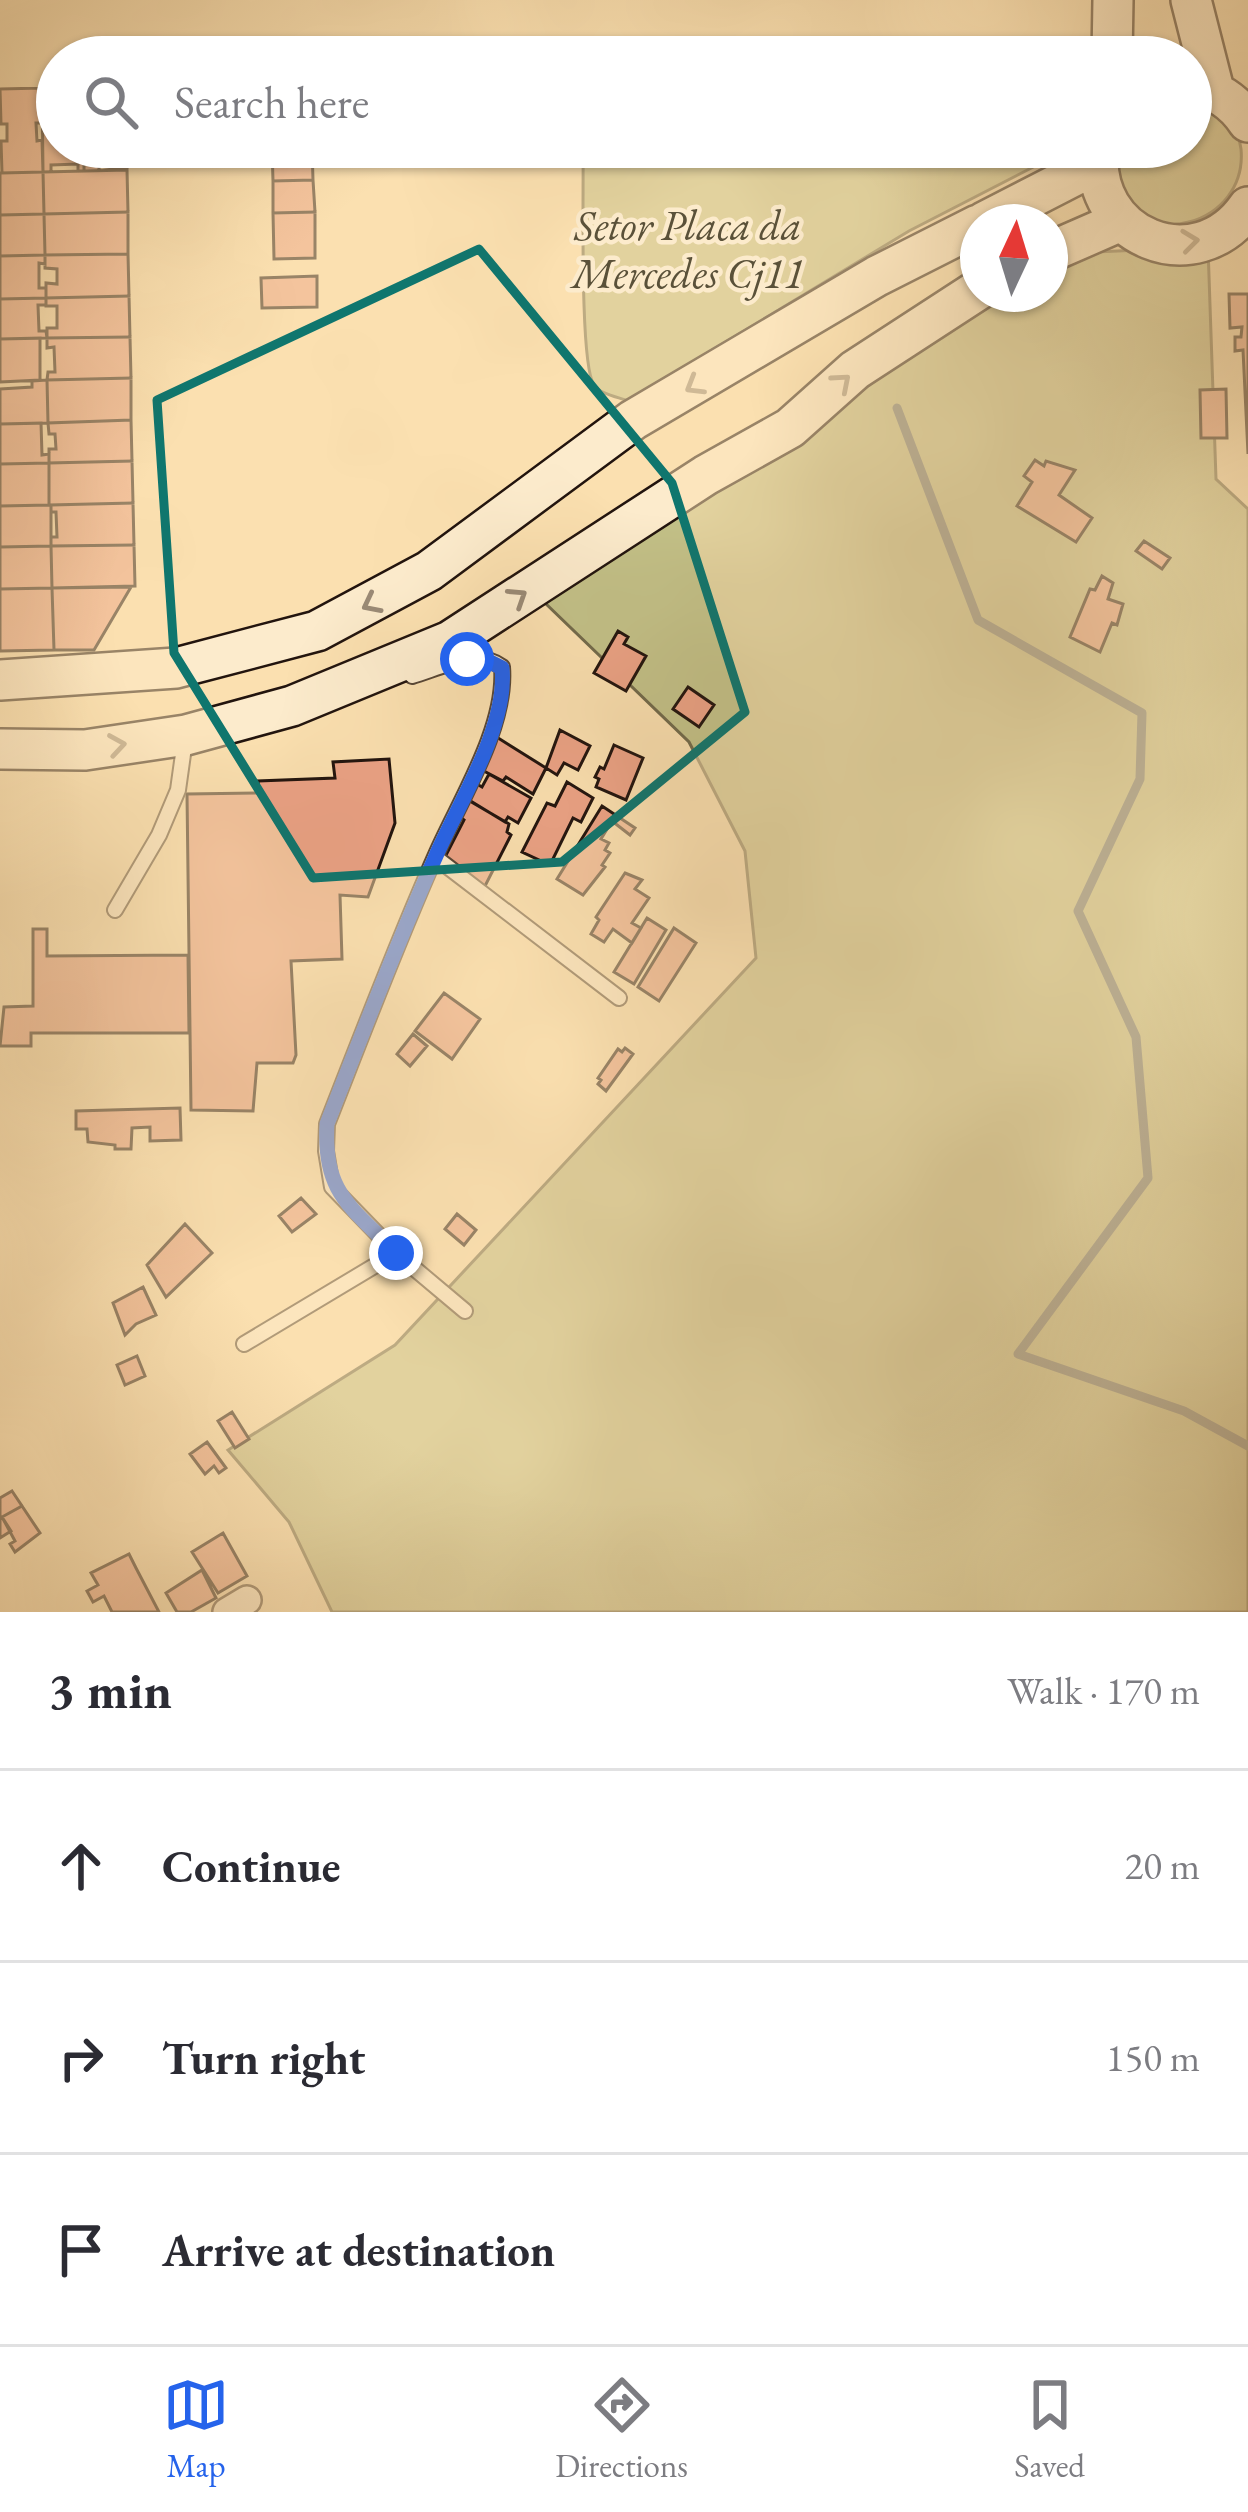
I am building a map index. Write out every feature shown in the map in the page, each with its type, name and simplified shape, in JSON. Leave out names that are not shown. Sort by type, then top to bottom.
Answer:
[{"type":"street","points":[[1112,36],[1113,0]]},
{"type":"street","points":[[1191,0],[1204,36]]},
{"type":"street","points":[[1212,59],[1226,99]]},
{"type":"street","points":[[1015,204],[1077,168]]},
{"type":"street","points":[[1099,168],[1100,185],[1121,221],[1162,243],[1209,240],[1230,228],[1247,209]]},
{"type":"street","points":[[1068,244],[1121,221]]},
{"type":"street","points":[[0,680],[176,668],[317,631],[429,571],[633,420],[878,277],[960,235]]},
{"type":"street","points":[[0,749],[86,750],[186,735],[292,706],[450,641],[706,476],[790,428],[855,370],[960,302]]},
{"type":"street","points":[[176,668],[186,735]]},
{"type":"lane","points":[[338,688],[368,690],[467,659],[482,658],[502,668],[501,700],[480,760],[435,856],[327,1124],[332,1187],[396,1253],[465,1311]]},
{"type":"lane","points":[[115,910],[159,835],[178,790],[186,735]]},
{"type":"lane","points":[[435,856],[619,998]]},
{"type":"lane","points":[[244,1344],[396,1253]]},
{"type":"highlighted area","points":[[479,249],[672,483],[745,712],[562,862],[313,878],[174,653],[157,400]]},
{"type":"green space","points":[[1212,109],[1233,125],[1241,149],[1239,175],[1228,197],[1190,222],[1147,219],[1130,206],[1115,168],[1212,168]]},
{"type":"green space","name":"Setor Placa da Mercedes Cj11","points":[[583,168],[1031,168],[909,231],[628,401],[594,385],[586,344]]},
{"type":"green space","points":[[1208,247],[1216,479],[1248,509],[1248,1612],[332,1612],[289,1522],[228,1450],[395,1345],[756,958],[745,851],[689,742],[543,601],[816,426],[928,340],[979,312],[1068,312],[1068,266],[1095,252]]},
{"type":"building","points":[[36,88],[36,168],[43,172],[2,173],[1,141],[7,141],[7,124],[1,124],[0,89]]},
{"type":"building","points":[[273,168],[313,168],[313,180],[273,181]]},
{"type":"building","points":[[127,170],[128,212],[44,214],[43,172]]},
{"type":"building","points":[[43,172],[44,214],[0,215],[0,173]]},
{"type":"building","points":[[313,180],[315,212],[273,213],[273,181]]},
{"type":"building","points":[[128,212],[128,254],[45,255],[44,214]]},
{"type":"building","points":[[315,212],[315,258],[274,259],[273,213]]},
{"type":"building","points":[[44,214],[45,255],[0,256],[0,215]]},
{"type":"building","points":[[128,254],[129,296],[46,298],[46,283],[57,284],[57,269],[45,268],[45,255]]},
{"type":"building","points":[[45,255],[45,264],[39,263],[39,288],[46,288],[46,298],[0,299],[0,256]]},
{"type":"building","points":[[317,276],[317,307],[262,308],[261,278]]},
{"type":"building","points":[[1229,294],[1248,294],[1248,454],[1243,350],[1235,351],[1235,337],[1241,337],[1242,327],[1230,328]]},
{"type":"building","points":[[129,296],[130,337],[47,338],[47,328],[57,328],[57,306],[46,306],[46,298]]},
{"type":"building","points":[[46,298],[46,305],[38,305],[39,331],[46,331],[47,338],[0,339],[0,299]]},
{"type":"building","points":[[130,337],[131,378],[47,380],[48,372],[55,372],[54,347],[47,348],[47,338]]},
{"type":"building","points":[[40,338],[40,380],[0,382],[0,339]]},
{"type":"building","points":[[131,378],[131,420],[48,423],[47,380]]},
{"type":"building","points":[[47,380],[48,423],[0,424],[0,389],[32,387],[32,381]]},
{"type":"building","points":[[1226,389],[1227,438],[1201,438],[1200,390]]},
{"type":"building","points":[[131,420],[132,461],[49,463],[49,449],[56,449],[48,423]]},
{"type":"building","points":[[41,423],[42,455],[49,454],[49,463],[0,464],[0,424]]},
{"type":"building","points":[[1035,460],[1044,466],[1046,461],[1075,470],[1059,495],[1092,518],[1076,542],[1017,506],[1032,482],[1024,476]]},
{"type":"building","points":[[132,461],[133,503],[49,505],[49,463]]},
{"type":"building","points":[[49,463],[49,505],[0,506],[0,464]]},
{"type":"building","points":[[133,503],[134,545],[51,546],[51,537],[57,537],[56,512],[51,512],[51,505]]},
{"type":"building","points":[[51,505],[51,546],[0,547],[0,506]]},
{"type":"building","points":[[1144,541],[1170,558],[1162,569],[1136,551]]},
{"type":"building","points":[[134,545],[135,586],[52,588],[51,546]]},
{"type":"building","points":[[51,546],[52,588],[0,589],[0,547]]},
{"type":"building","points":[[1102,576],[1113,583],[1108,599],[1123,604],[1117,625],[1112,623],[1100,652],[1070,637],[1090,589],[1095,590]]},
{"type":"building","points":[[131,587],[94,650],[54,650],[52,588]]},
{"type":"building","points":[[52,588],[54,650],[0,651],[0,589]]},
{"type":"building","points":[[618,631],[628,637],[624,644],[646,656],[626,691],[594,673]]},
{"type":"building","points":[[688,687],[714,705],[699,727],[673,709]]},
{"type":"building","points":[[560,730],[590,746],[578,770],[564,763],[557,775],[546,768]]},
{"type":"building","points":[[495,736],[546,768],[533,794],[506,777],[503,781],[482,770]]},
{"type":"building","points":[[614,745],[643,758],[626,800],[596,787],[599,779],[595,777],[600,767],[604,769]]},
{"type":"building","points":[[389,759],[395,823],[368,897],[340,895],[342,959],[291,961],[293,1063],[257,1063],[253,1111],[191,1110],[187,794],[259,793],[258,781],[335,778],[333,762]]},
{"type":"building","points":[[489,774],[531,798],[518,823],[508,817],[505,822],[469,800],[475,783],[482,787]]},
{"type":"building","points":[[567,782],[593,798],[581,822],[573,818],[550,865],[522,852],[547,803],[555,806]]},
{"type":"building","points":[[468,800],[509,824],[511,835],[484,888],[445,857],[464,820],[460,817]]},
{"type":"building","points":[[602,806],[635,828],[630,835],[612,821],[601,839],[609,843],[605,867],[583,895],[557,879]]},
{"type":"building","points":[[625,873],[642,880],[635,889],[649,898],[632,923],[641,928],[632,943],[613,929],[604,942],[591,934],[599,920],[596,917]]},
{"type":"building","points":[[647,918],[666,930],[634,984],[614,972]]},
{"type":"building","points":[[674,928],[696,943],[659,1001],[638,987]]},
{"type":"building","points":[[33,929],[47,929],[47,956],[188,955],[189,1033],[31,1033],[31,1046],[0,1046],[4,1007],[33,1006]]},
{"type":"building","points":[[444,993],[480,1019],[452,1059],[415,1031]]},
{"type":"building","points":[[413,1034],[427,1046],[410,1066],[397,1054]]},
{"type":"building","points":[[618,1049],[633,1054],[606,1091],[598,1078]]},
{"type":"building","points":[[180,1108],[181,1140],[150,1141],[150,1127],[132,1128],[131,1149],[115,1149],[115,1145],[88,1142],[87,1129],[76,1129],[76,1111]]},
{"type":"building","points":[[301,1198],[316,1214],[292,1232],[279,1216]]},
{"type":"building","points":[[457,1214],[476,1230],[464,1245],[445,1229]]},
{"type":"building","points":[[185,1224],[212,1253],[166,1297],[147,1265]]},
{"type":"building","points":[[143,1287],[156,1315],[125,1335],[113,1303]]},
{"type":"building","points":[[137,1356],[145,1376],[125,1385],[117,1365]]},
{"type":"building","points":[[232,1412],[249,1439],[235,1448],[218,1421]]},
{"type":"building","points":[[207,1442],[226,1468],[219,1473],[214,1466],[205,1474],[190,1454]]},
{"type":"building","points":[[12,1491],[22,1506],[2,1517],[11,1531],[0,1538],[0,1498]]},
{"type":"building","points":[[22,1506],[40,1533],[15,1552],[10,1544],[15,1541],[2,1517]]},
{"type":"building","points":[[223,1533],[247,1576],[218,1593],[192,1552]]},
{"type":"building","points":[[129,1554],[159,1612],[112,1612],[104,1596],[93,1602],[87,1591],[98,1585],[91,1573]]},
{"type":"building","points":[[202,1570],[216,1598],[191,1612],[177,1612],[166,1593]]},
{"type":"waterway","points":[[897,408],[978,620],[1142,713],[1140,779],[1078,911],[1136,1037],[1148,1178],[1018,1354],[1184,1411],[1248,1446]]},
{"type":"route","points":[[396,1253],[332,1187],[327,1124],[501,700],[502,668],[482,658],[467,659]]}]
